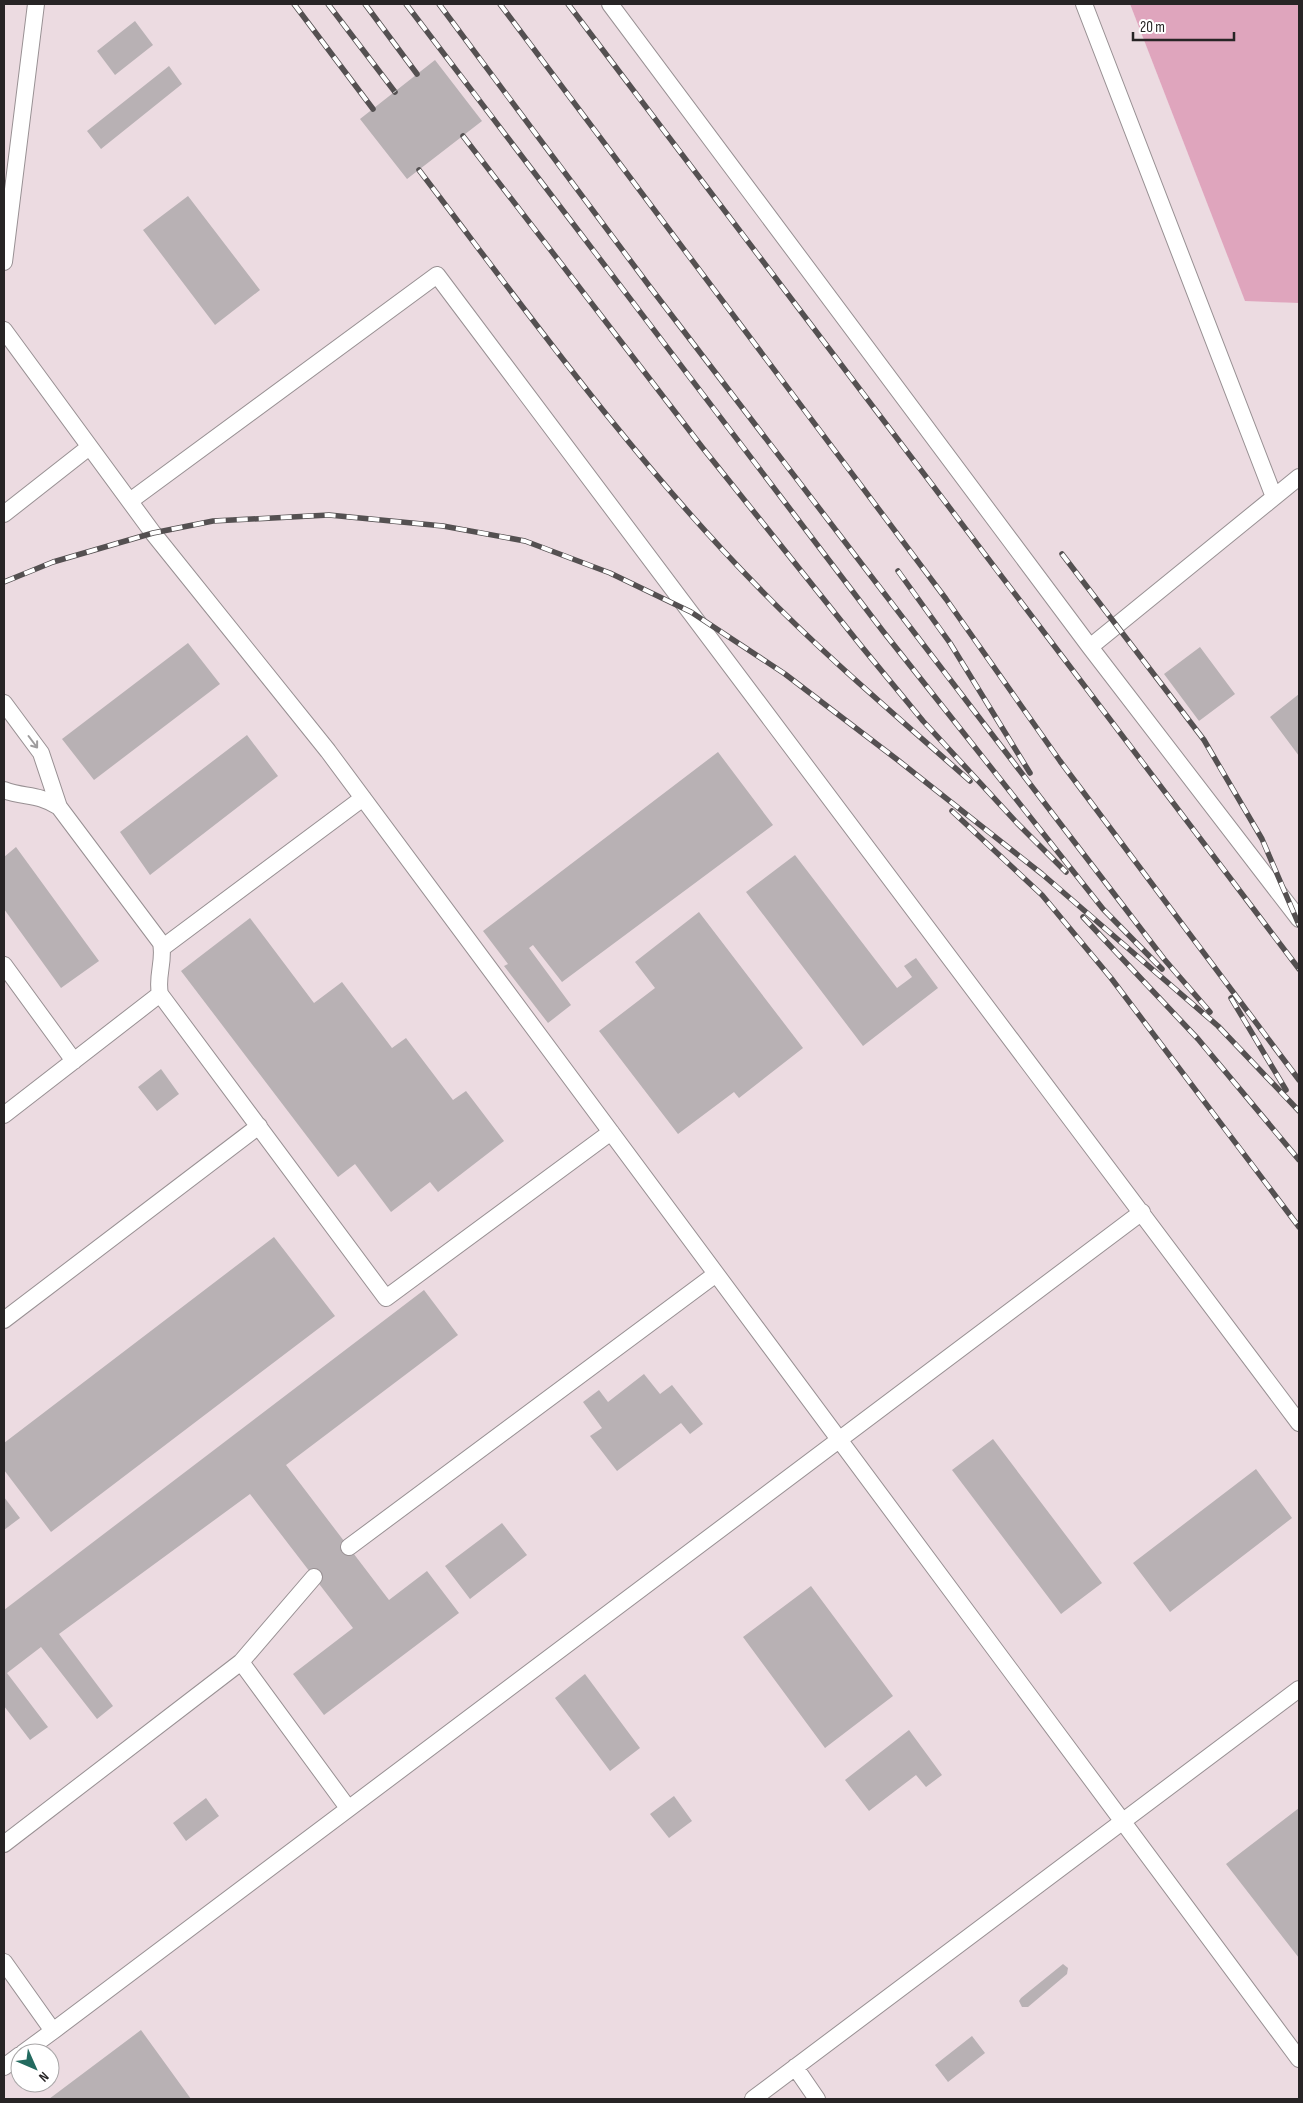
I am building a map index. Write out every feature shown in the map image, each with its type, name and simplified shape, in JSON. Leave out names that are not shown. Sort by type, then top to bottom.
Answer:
[{"type":"lane","points":[[4,262],[36,4]]},
{"type":"lane","points":[[610,4],[1090,647],[1299,919]]},
{"type":"lane","points":[[1084,4],[1274,497]]},
{"type":"lane","points":[[130,501],[437,275],[1299,1423]]},
{"type":"lane","points":[[4,330],[88,448],[363,798],[1299,2059]]},
{"type":"lane","points":[[4,514],[88,448]]},
{"type":"lane","points":[[1090,647],[1299,477]]},
{"type":"lane","points":[[4,703],[41,753],[59,807],[161,943],[164,955],[157,983],[160,994],[386,1298],[611,1132]]},
{"type":"lane","points":[[4,790],[14,794],[45,798],[59,807]]},
{"type":"lane","points":[[162,948],[363,798]]},
{"type":"lane","points":[[4,965],[74,1061]]},
{"type":"lane","points":[[4,1115],[160,994]]},
{"type":"lane","points":[[4,1320],[259,1126]]},
{"type":"lane","points":[[36,2043],[1142,1212]]},
{"type":"lane","points":[[349,1547],[716,1274]]},
{"type":"lane","points":[[4,1844],[241,1662],[314,1577]]},
{"type":"lane","points":[[241,1662],[348,1808]]},
{"type":"lane","points":[[753,2099],[1122,1820],[1299,1689]]},
{"type":"lane","points":[[4,1962],[53,2030]]},
{"type":"lane","points":[[795,2067],[817,2099]]},
{"type":"shaded area","points":[[4,4],[1130,4],[1245,300],[1299,303],[1299,2099],[4,2099]]},
{"type":"shaded area","points":[[1130,4],[1299,4],[1299,303],[1245,301]]},
{"type":"building","points":[[135,21],[153,45],[115,75],[97,51]]},
{"type":"building","points":[[435,60],[482,121],[407,179],[360,119]]},
{"type":"building","points":[[169,66],[182,84],[101,149],[87,131]]},
{"type":"building","points":[[188,196],[260,290],[215,325],[143,230]]},
{"type":"building","points":[[188,643],[220,684],[94,780],[62,739]]},
{"type":"building","points":[[1200,647],[1235,694],[1199,721],[1164,674]]},
{"type":"building","points":[[1299,694],[1299,756],[1270,717]]},
{"type":"building","points":[[247,735],[278,776],[150,875],[120,832]]},
{"type":"building","points":[[718,752],[773,825],[562,982],[533,945],[529,948],[571,1005],[548,1023],[504,966],[508,964],[483,931]]},
{"type":"building","points":[[16,847],[99,961],[61,988],[4,909],[4,857]]},
{"type":"building","points":[[795,855],[897,988],[912,977],[904,966],[916,958],[938,988],[863,1046],[746,892]]},
{"type":"building","points":[[699,912],[803,1048],[739,1098],[734,1092],[678,1134],[599,1031],[655,988],[635,962]]},
{"type":"building","points":[[250,918],[314,1003],[342,982],[392,1048],[406,1038],[453,1100],[466,1091],[504,1141],[438,1192],[430,1182],[391,1212],[355,1164],[338,1177],[181,971]]},
{"type":"building","points":[[161,1069],[179,1094],[157,1111],[138,1087]]},
{"type":"building","points":[[274,1237],[335,1316],[51,1532],[4,1470],[4,1443]]},
{"type":"building","points":[[424,1290],[458,1335],[286,1465],[389,1600],[427,1571],[459,1613],[324,1715],[293,1674],[353,1628],[250,1494],[59,1634],[113,1706],[97,1719],[41,1647],[7,1673],[48,1727],[30,1740],[4,1706],[4,1610]]},
{"type":"building","points":[[644,1374],[660,1394],[672,1385],[703,1424],[690,1434],[681,1423],[617,1471],[590,1436],[602,1428],[583,1402],[599,1390],[608,1402]]},
{"type":"building","points":[[993,1439],[1102,1583],[1061,1614],[952,1470]]},
{"type":"building","points":[[1256,1469],[1292,1518],[1170,1612],[1133,1563]]},
{"type":"building","points":[[4,1497],[20,1518],[4,1530]]},
{"type":"building","points":[[502,1523],[527,1555],[470,1599],[445,1566]]},
{"type":"building","points":[[811,1586],[893,1696],[825,1748],[743,1637]]},
{"type":"building","points":[[585,1674],[640,1748],[610,1771],[555,1698]]},
{"type":"building","points":[[909,1730],[942,1775],[926,1787],[916,1775],[869,1811],[845,1780]]},
{"type":"building","points":[[674,1796],[692,1821],[669,1838],[650,1814]]},
{"type":"building","points":[[206,1798],[219,1816],[186,1841],[173,1823]]},
{"type":"building","points":[[1299,1808],[1299,1958],[1226,1864]]},
{"type":"building","points":[[1063,1964],[1068,1968],[1067,1974],[1028,2007],[1022,2007],[1019,2001],[1021,1998]]},
{"type":"building","points":[[141,2030],[191,2099],[49,2099],[60,2093],[60,2091]]},
{"type":"building","points":[[972,2036],[985,2053],[948,2082],[935,2065]]},
{"type":"railway","points":[[294,4],[373,109]]},
{"type":"railway","points":[[328,4],[395,92]]},
{"type":"railway","points":[[365,4],[417,74]]},
{"type":"railway","points":[[406,4],[882,630],[1103,909],[1162,969]]},
{"type":"railway","points":[[439,4],[650,287],[1059,822],[1164,959],[1210,1012]]},
{"type":"railway","points":[[500,4],[946,599],[1060,761],[1299,1080]]},
{"type":"railway","points":[[568,4],[1299,969]]},
{"type":"railway","points":[[463,136],[702,447],[862,647],[923,721],[1017,823],[1066,872]]},
{"type":"railway","points":[[419,170],[583,385],[668,489],[713,539],[810,638],[970,781]]},
{"type":"railway","points":[[4,582],[53,562],[153,533],[213,521],[329,515],[443,526],[525,541],[610,573],[691,612],[785,674],[899,761],[1042,874],[1218,1026],[1299,1111]]},
{"type":"railway","points":[[1062,554],[1204,740],[1262,839],[1299,925]]},
{"type":"railway","points":[[898,571],[950,643],[1030,773]]},
{"type":"railway","points":[[952,811],[1042,895],[1111,978],[1299,1227]]},
{"type":"railway","points":[[1083,917],[1198,1039],[1299,1160]]},
{"type":"railway","points":[[1231,998],[1286,1090]]}]
